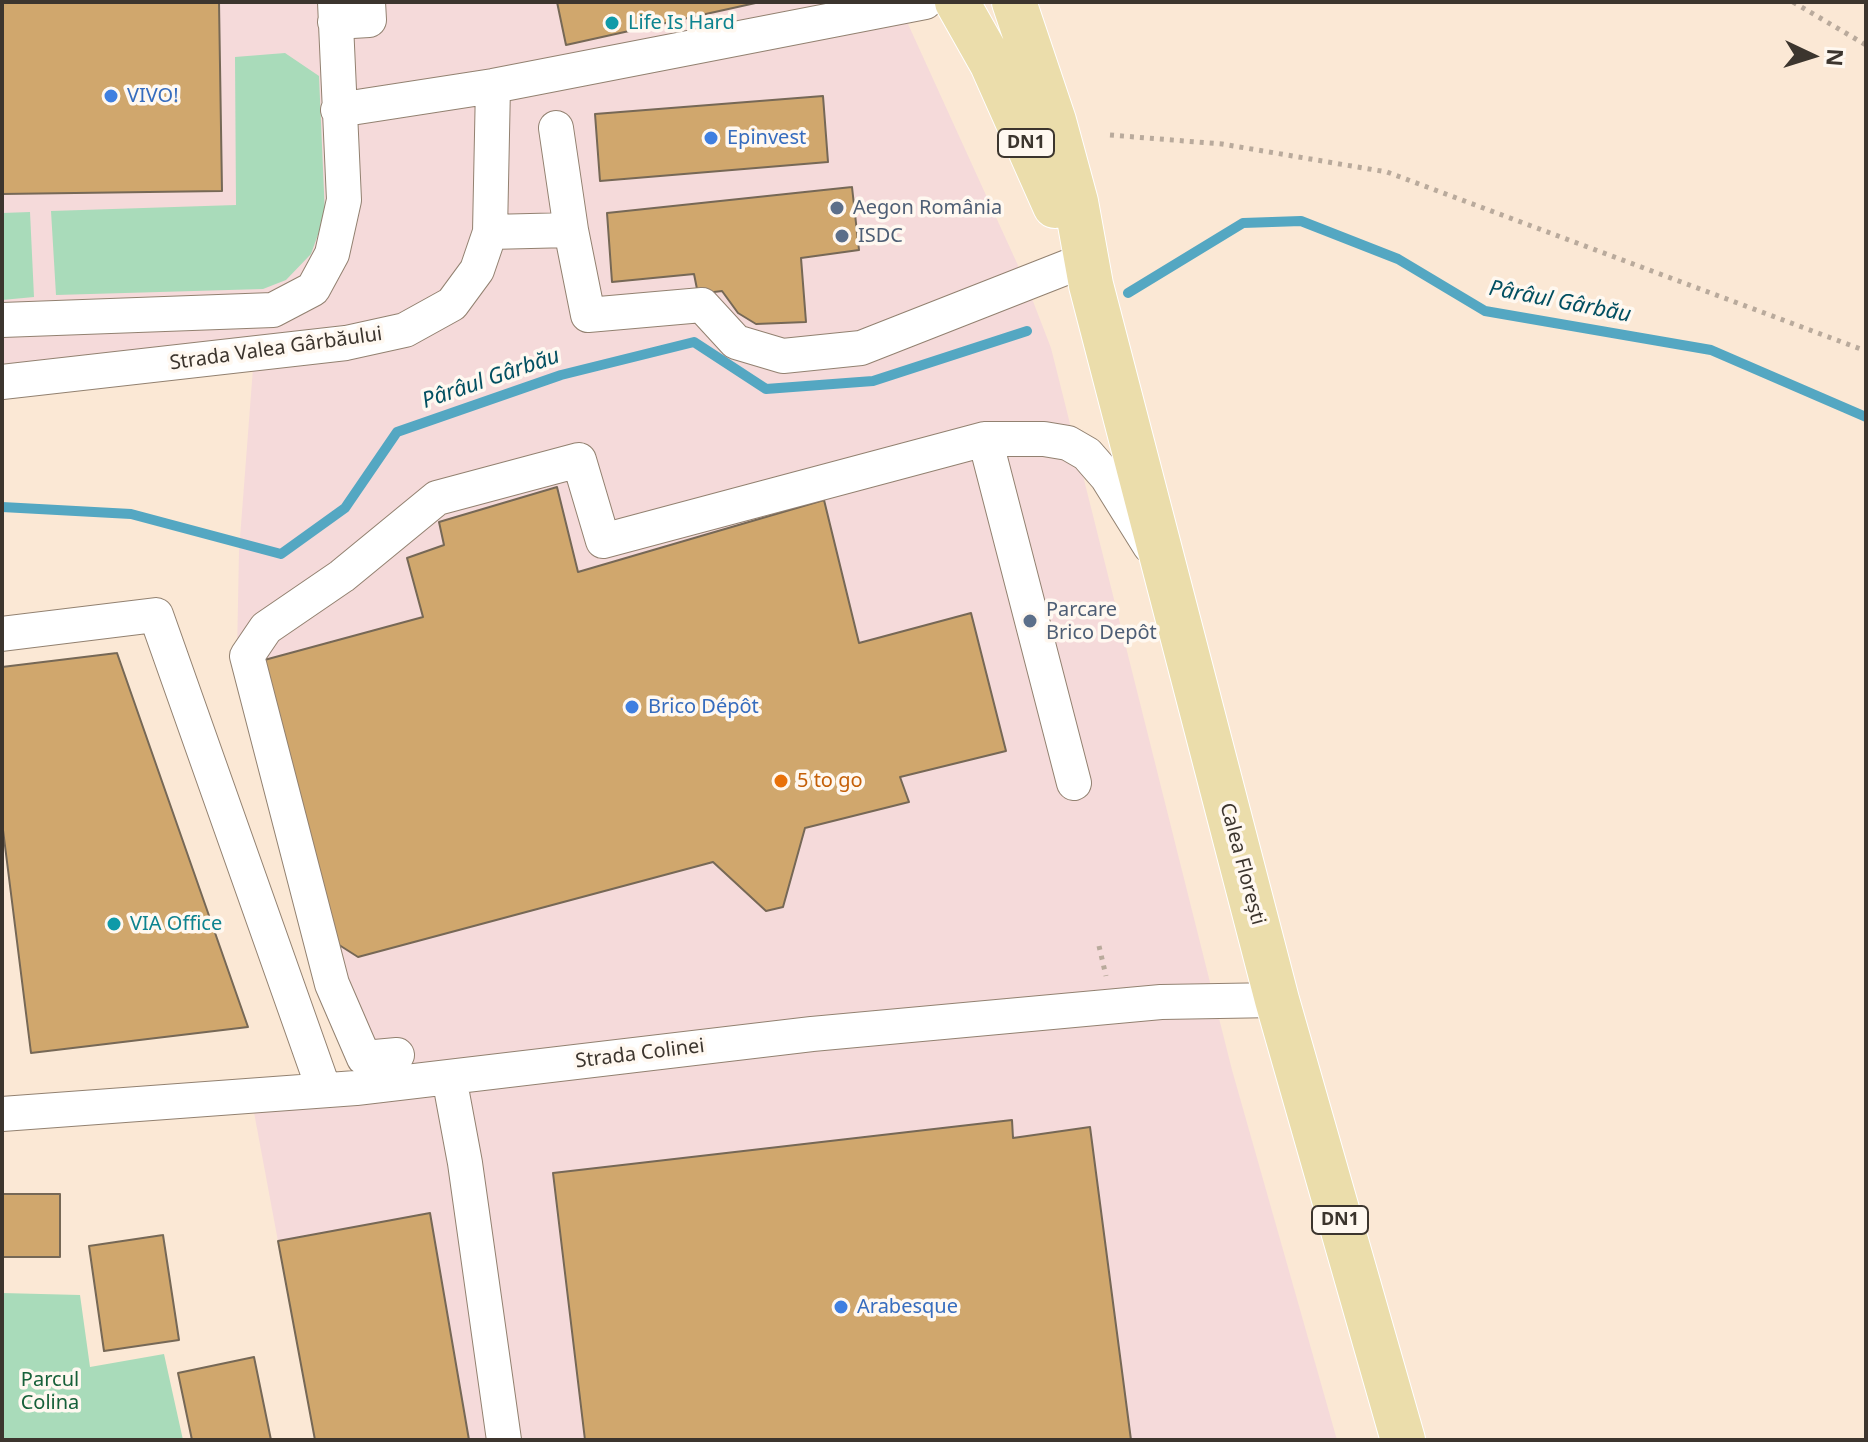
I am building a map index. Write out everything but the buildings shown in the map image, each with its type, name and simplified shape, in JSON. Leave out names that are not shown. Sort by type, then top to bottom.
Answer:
[{"type":"main road","name":"DN1","points":[[957,2],[992,64],[1088,280]]},
{"type":"main road","name":"DN1","points":[[1014,2],[1054,121],[1076,202],[1088,280]]},
{"type":"main road","name":"Calea Florești","points":[[1088,280],[1108,342],[1277,1000],[1403,1440]]},
{"type":"street","points":[[2,320],[273,310],[313,289],[332,254],[344,200],[335,12],[369,20],[368,2]]},
{"type":"street","points":[[338,110],[493,86],[925,2]]},
{"type":"street","name":"Strada Valea Gârbăului","points":[[2,382],[346,343],[405,330],[452,304],[477,270],[490,232],[493,86]]},
{"type":"street","points":[[556,128],[571,230],[588,315],[702,305],[736,342],[783,356],[861,348],[1088,280]]},
{"type":"street","points":[[490,232],[571,230]]},
{"type":"street","points":[[985,439],[1074,783]]},
{"type":"street","points":[[397,1055],[364,1058],[332,984],[247,656],[266,628],[342,576],[437,498],[579,460],[603,541],[985,439],[1044,439],[1068,443],[1087,454],[1107,477],[1166,571]]},
{"type":"street","points":[[2,634],[156,615],[324,1090]]},
{"type":"street","name":"Strada Colinei","points":[[2,1114],[324,1090],[859,1029],[1161,1002],[1277,1000]]},
{"type":"street","points":[[449,1077],[465,1163],[504,1440]]},
{"type":"street","points":[[2,1107],[2,1114]]},
{"type":"path","points":[[1793,2],[1866,45]]},
{"type":"path","points":[[1110,135],[1222,144],[1387,172],[1866,351]]},
{"type":"shaded area","points":[[2,2],[898,2],[1026,283],[1051,348],[1232,1070],[1337,1440],[315,1440],[253,1107],[357,1072],[237,654],[239,551],[255,342],[2,364]]},
{"type":"green space","points":[[285,53],[319,76],[325,215],[311,254],[286,280],[263,289],[56,295],[51,211],[236,205],[235,57]]},
{"type":"green space","points":[[30,212],[34,297],[2,300],[2,213]]},
{"type":"green space","name":"Parcul Colina","points":[[2,1293],[80,1295],[90,1367],[164,1354],[183,1440],[2,1440]]},
{"type":"waterway","name":"Pârâul Gârbău","points":[[1128,293],[1243,223],[1301,221],[1398,259],[1485,311],[1711,350],[1866,417]]},
{"type":"waterway","name":"Pârâul Gârbău","points":[[2,507],[131,514],[281,554],[345,508],[397,432],[561,375],[694,342],[766,389],[873,381],[1027,331]]},
{"type":"place","name":"Life Is Hard","points":[[612,23]]},
{"type":"place","name":"VIVO!","points":[[111,96]]},
{"type":"place","name":"Epinvest","points":[[711,138]]},
{"type":"place","name":"Aegon România","points":[[837,208]]},
{"type":"place","name":"ISDC","points":[[842,236]]},
{"type":"place","name":"Parcare Brico Depôt","points":[[1030,621]]},
{"type":"place","name":"Brico Dépôt","points":[[632,707]]},
{"type":"place","name":"5 to go","points":[[781,781]]},
{"type":"place","name":"VIA Office","points":[[114,924]]},
{"type":"place","name":"Arabesque","points":[[841,1307]]}]
